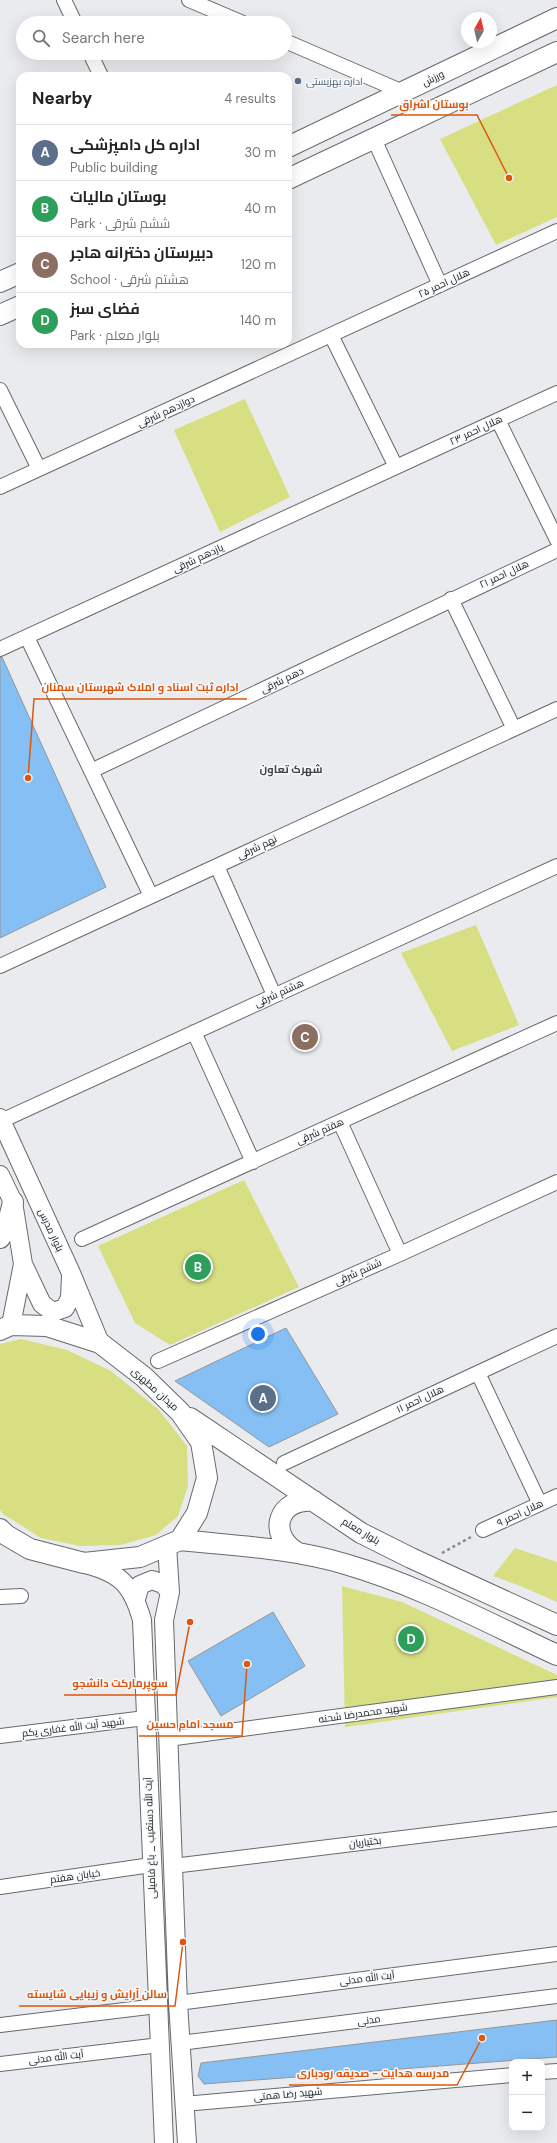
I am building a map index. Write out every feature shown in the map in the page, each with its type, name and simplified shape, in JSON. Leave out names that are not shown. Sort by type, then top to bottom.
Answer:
[{"type":"main road","name":"ورزش","points":[[292,145],[557,18]]},
{"type":"main road","points":[[292,177],[557,52]]},
{"type":"main road","points":[[0,282],[16,275]]},
{"type":"main road","points":[[0,315],[16,308]]},
{"type":"main road","points":[[0,1238],[7,1227],[13,1202]]},
{"type":"main road","name":"میدان مطهری","points":[[5,1328],[47,1326],[100,1344],[144,1377],[180,1412],[201,1442],[207,1478],[197,1513],[173,1543]]},
{"type":"main road","name":"بلوار معلم","points":[[180,1412],[361,1532],[422,1564],[557,1625]]},
{"type":"main road","points":[[298,1553],[288,1548],[282,1539],[279,1529],[280,1519],[285,1509],[293,1503],[304,1500],[314,1501]]},
{"type":"main road","points":[[0,1529],[6,1535],[30,1548],[84,1563],[140,1557],[173,1543],[298,1553],[345,1564],[399,1583],[557,1655]]},
{"type":"street","points":[[64,0],[72,16]]},
{"type":"street","points":[[189,0],[227,16]]},
{"type":"street","points":[[292,44],[404,92]]},
{"type":"street","points":[[94,60],[100,72]]},
{"type":"street","points":[[374,139],[440,285]]},
{"type":"street","name":"هلال احمر ۲۵","points":[[331,335],[557,231]]},
{"type":"street","points":[[331,335],[396,467]]},
{"type":"street","name":"دوازدهم شرقی","points":[[0,487],[331,335]]},
{"type":"street","points":[[0,390],[39,469]]},
{"type":"street","name":"هلال احمر ۲۳","points":[[396,467],[557,393]]},
{"type":"street","points":[[498,420],[557,540]]},
{"type":"street","name":"یازدهم شرقی","points":[[0,649],[396,467]]},
{"type":"street","name":"هلال احمر ۲۱","points":[[451,599],[557,550]]},
{"type":"street","points":[[451,599],[514,729]]},
{"type":"street","name":"دهم شرقی","points":[[91,771],[451,599]]},
{"type":"street","points":[[27,637],[151,896]]},
{"type":"street","name":"نهم شرقی","points":[[0,966],[557,709]]},
{"type":"street","points":[[217,866],[274,995]]},
{"type":"street","name":"هشتم شرقی","points":[[1,1119],[557,866]]},
{"type":"street","name":"هفتم شرقی","points":[[82,1239],[557,1024]]},
{"type":"street","points":[[194,1032],[253,1162]]},
{"type":"street","name":"بلوار مدرس","points":[[1,1119],[71,1273],[100,1344]]},
{"type":"street","points":[[340,1122],[400,1254]]},
{"type":"street","points":[[0,1175],[13,1202],[23,1264],[42,1304],[54,1312],[65,1308],[70,1298],[71,1273]]},
{"type":"street","name":"ششم شرقی","points":[[158,1360],[400,1254],[557,1182]]},
{"type":"street","points":[[5,1328],[23,1264]]},
{"type":"street","name":"هلال احمر ۱۱","points":[[284,1463],[557,1336]]},
{"type":"street","points":[[478,1373],[540,1504]]},
{"type":"street","name":"هلال احمر ۹","points":[[483,1530],[557,1496]]},
{"type":"street","points":[[173,1543],[170,1592],[164,1620],[178,2003],[186,2143]]},
{"type":"street","name":"آیت الله دستغیب _ باغ فامیلی","points":[[84,1563],[106,1569],[124,1582],[136,1599],[142,1620],[151,1865],[164,2143]]},
{"type":"street","points":[[136,1599],[140,1585],[152,1580],[163,1584],[170,1592]]},
{"type":"street","points":[[0,1597],[21,1596]]},
{"type":"street","name":"شهید محمدرضا شحنه","points":[[168,1739],[557,1687]]},
{"type":"street","name":"شهید آیت الله غفاری یکم","points":[[0,1736],[145,1718]]},
{"type":"street","name":"بختیاریان","points":[[173,1866],[557,1819]]},
{"type":"street","name":"خیابان هفتم","points":[[0,1887],[151,1865]]},
{"type":"street","name":"آیت الله مدنی","points":[[178,2003],[557,1954]]},
{"type":"street","name":"مدنی","points":[[180,2043],[557,1996]]},
{"type":"street","points":[[0,2025],[157,2006]]},
{"type":"street","name":"آیت الله مدنی","points":[[0,2064],[160,2045]]},
{"type":"street","points":[[545,2072],[557,2071]]},
{"type":"street","name":"شهید رضا همتی","points":[[184,2104],[509,2075]]},
{"type":"path","points":[[422,1564],[483,1530]]},
{"type":"green space","points":[[557,85],[557,217],[496,245],[440,139]]},
{"type":"green space","points":[[245,399],[290,497],[220,532],[174,430]]},
{"type":"green space","points":[[476,925],[519,1025],[452,1051],[401,953]]},
{"type":"green space","points":[[244,1180],[299,1287],[170,1345],[135,1323],[98,1246]]},
{"type":"green space","points":[[21,1339],[67,1350],[111,1371],[158,1409],[187,1446],[188,1486],[178,1516],[156,1535],[120,1545],[80,1546],[41,1538],[3,1514],[0,1510],[0,1344]]},
{"type":"green space","points":[[515,1548],[557,1562],[557,1602],[493,1576]]},
{"type":"green space","points":[[342,1586],[402,1602],[557,1675],[557,1697],[345,1727]]},
{"type":"building","points":[[0,657],[2,657],[106,887],[0,938]]},
{"type":"building","points":[[286,1328],[338,1414],[269,1447],[175,1381]]},
{"type":"building","points":[[273,1612],[305,1666],[221,1716],[188,1661]]},
{"type":"building","points":[[557,2020],[557,2057],[509,2059],[509,2061],[204,2084],[198,2076],[201,2063]]},
{"type":"place","name":"اداره بهزیستی","points":[[298,81]]},
{"type":"place","name":"بوستان اشراق","points":[[509,178]]},
{"type":"place","name":"اداره ثبت اسناد و املاک شهرستان سمنان","points":[[28,778]]},
{"type":"place","name":"دبیرستان دخترانه هاجر","points":[[305,1037]]},
{"type":"place","name":"بوستان مالیات","points":[[198,1267]]},
{"type":"place","name":"اداره کل دامپزشکی","points":[[263,1398]]},
{"type":"place","name":"سوپرمارکت دانشجو","points":[[190,1622]]},
{"type":"place","name":"فضای سبز","points":[[411,1639]]},
{"type":"place","name":"مسجد امام حسین","points":[[247,1664]]},
{"type":"place","name":"سالن آرایش و زیبایی شایسته","points":[[183,1942]]},
{"type":"place","name":"مدرسه هدایت - صدیقه رودباری","points":[[482,2038]]},
{"type":"district","name":"شهرک تعاون","points":[[291,769]]}]
